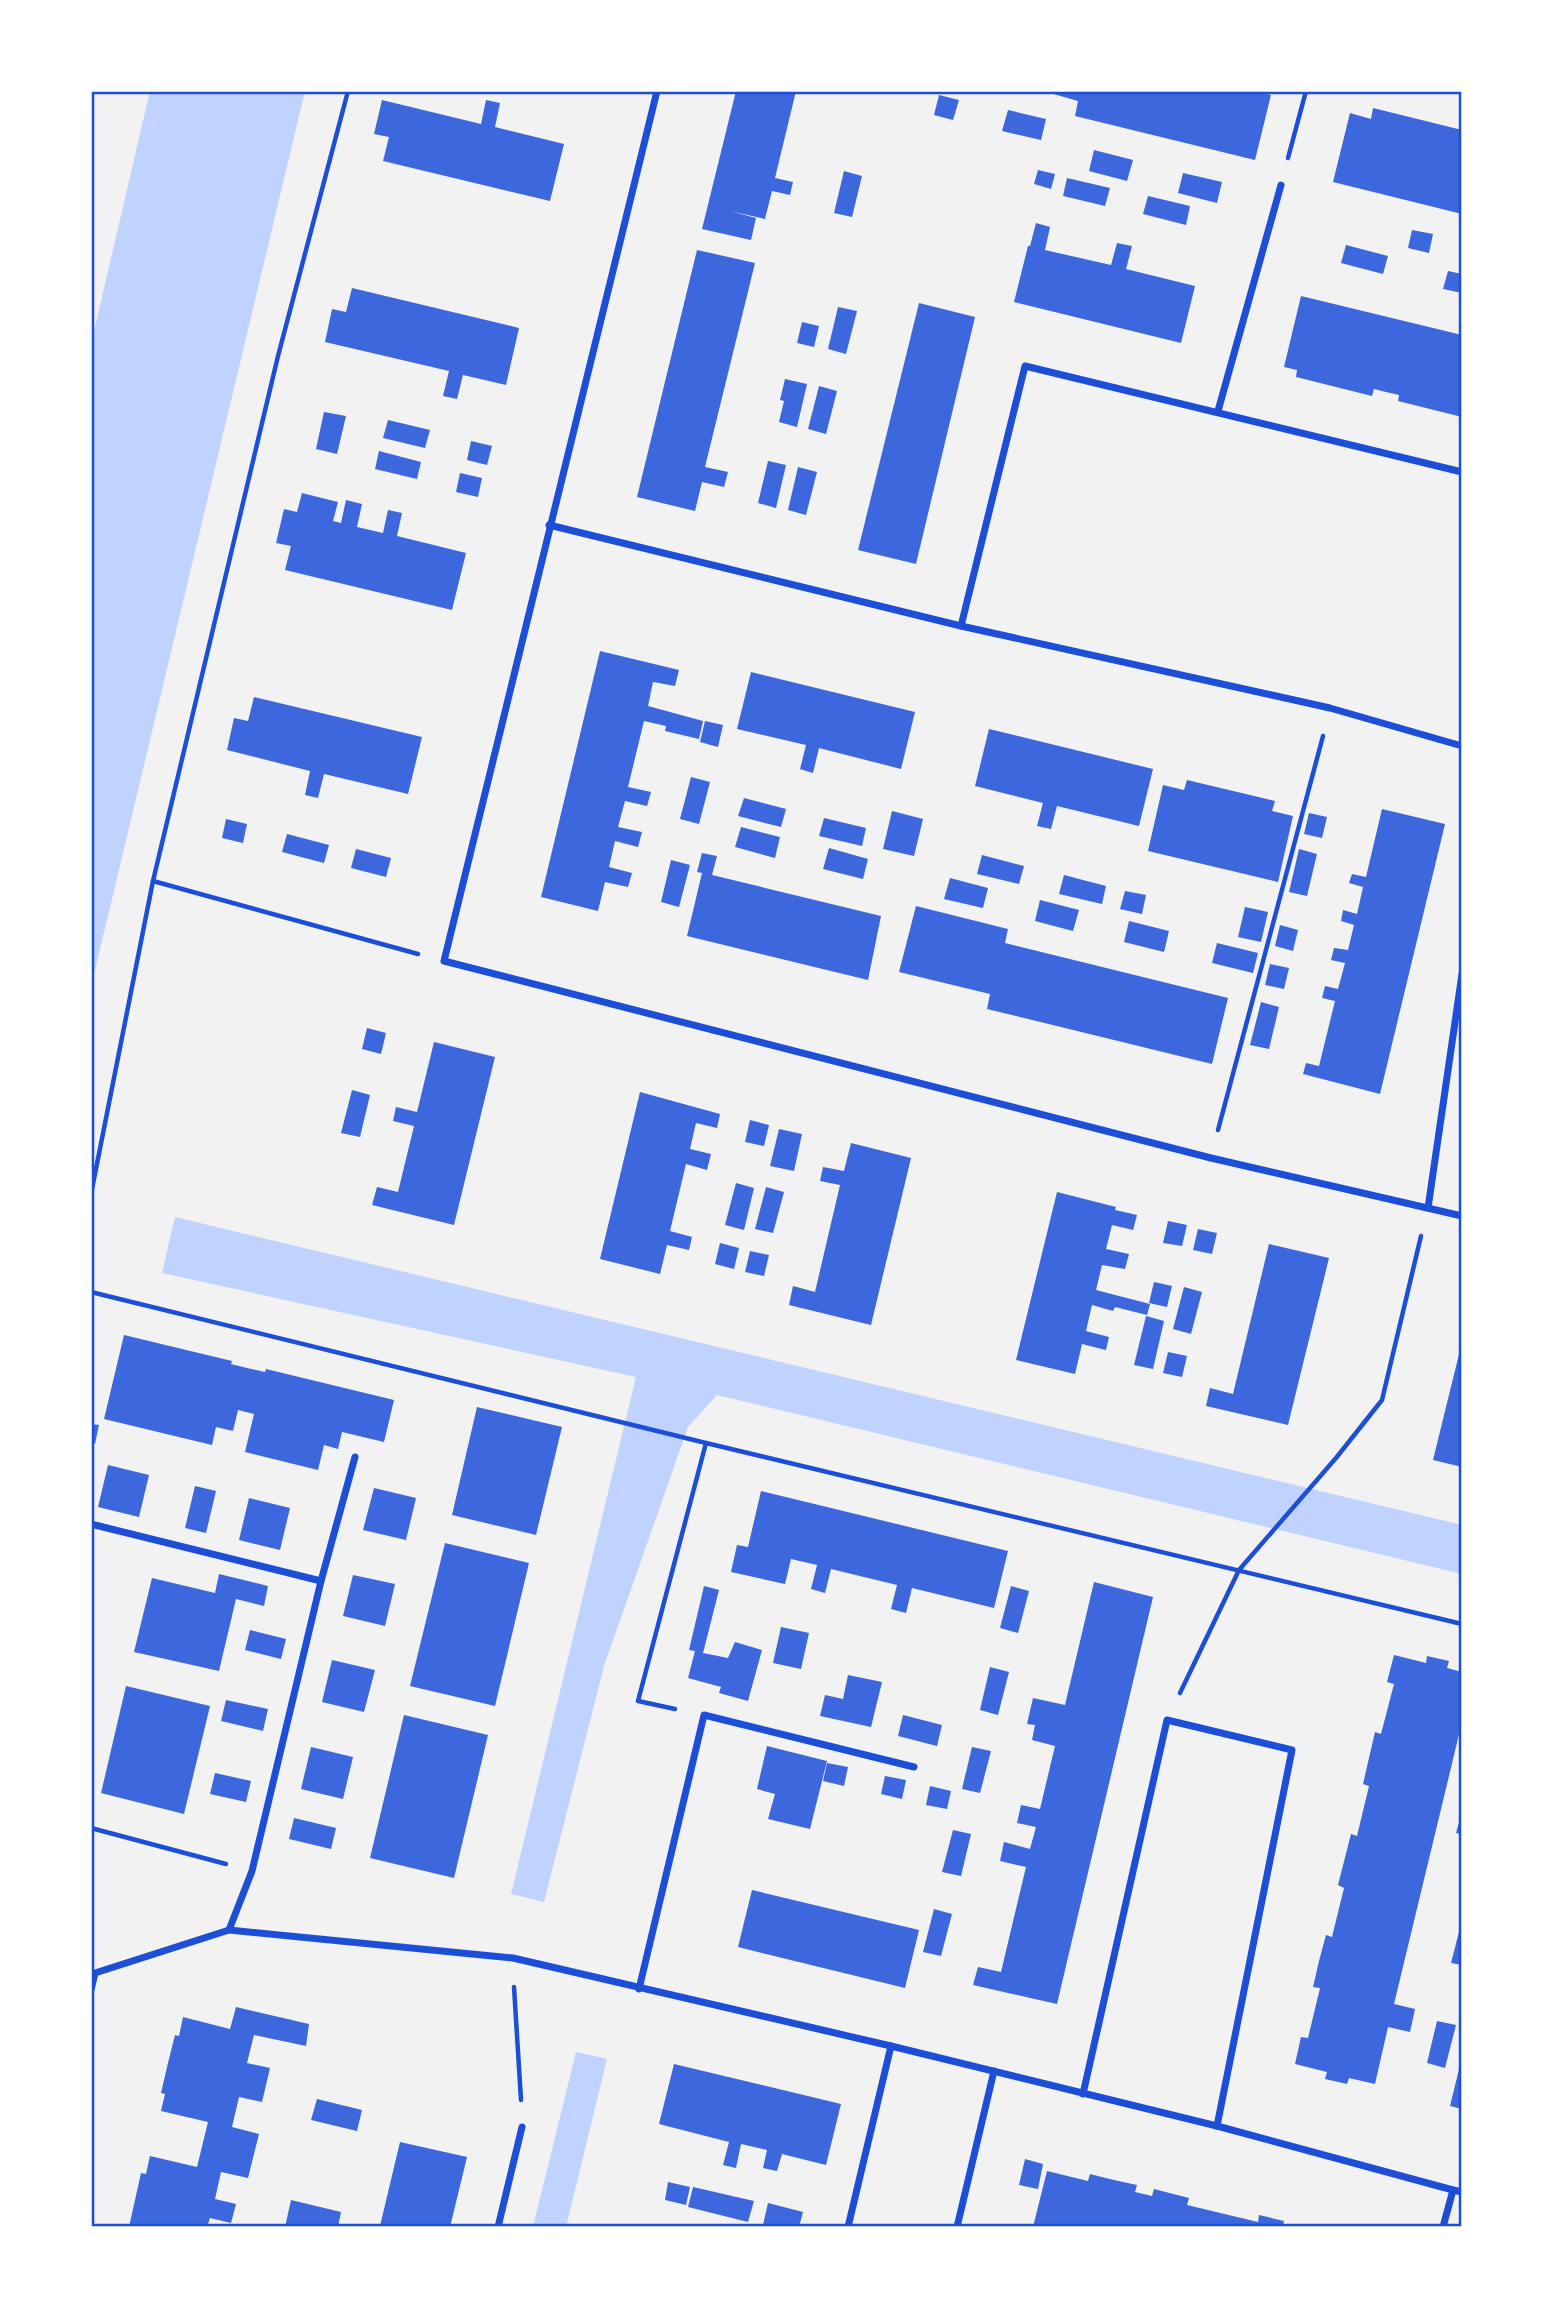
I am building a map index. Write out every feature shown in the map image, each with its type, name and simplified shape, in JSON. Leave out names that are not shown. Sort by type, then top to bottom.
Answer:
[{"type":"street","points":[[657,91],[444,961],[1211,1158],[1462,1216]]},
{"type":"street","points":[[1217,411],[1281,186]]},
{"type":"street","points":[[961,626],[1025,366],[1462,472]]},
{"type":"street","points":[[549,525],[961,626],[1330,708],[1462,746]]},
{"type":"street","points":[[1428,1208],[1462,974]]},
{"type":"street","points":[[229,1930],[252,1871],[321,1581],[355,1457]]},
{"type":"street","points":[[91,1524],[321,1581]]},
{"type":"street","points":[[639,1989],[704,1716],[914,1767]]},
{"type":"street","points":[[1083,2094],[1167,1720],[1292,1749],[1217,2126]]},
{"type":"street","points":[[91,1990],[95,1973],[229,1930],[513,1958],[994,2071],[1217,2126],[1462,2192]]},
{"type":"street","points":[[848,2227],[891,2046]]},
{"type":"street","points":[[957,2227],[994,2071]]},
{"type":"street","points":[[498,2227],[522,2127]]},
{"type":"street","points":[[1443,2227],[1453,2190]]},
{"type":"path","points":[[91,1194],[153,881],[278,356],[348,91]]},
{"type":"path","points":[[1281,186],[1306,91]]},
{"type":"path","points":[[1211,1158],[1330,708]]},
{"type":"path","points":[[153,881],[444,961]]},
{"type":"path","points":[[1167,1720],[1239,1570],[1336,1458],[1382,1400],[1428,1208]]},
{"type":"path","points":[[91,1292],[1462,1624]]},
{"type":"path","points":[[704,1716],[638,1701],[706,1443]]},
{"type":"path","points":[[91,1829],[252,1871]]},
{"type":"path","points":[[513,1958],[522,2127]]},
{"type":"water","points":[[150,91],[305,91],[91,987],[91,344]]},
{"type":"water","points":[[175,1217],[1462,1525],[1462,1574],[717,1395],[688,1427],[604,1666],[544,1902],[511,1894],[636,1377],[162,1273]]},
{"type":"water","points":[[576,2052],[607,2059],[566,2227],[533,2227]]},
{"type":"building","points":[[736,91],[796,91],[775,178],[793,182],[790,195],[772,191],[765,219],[730,211],[756,218],[751,240],[702,229]]},
{"type":"building","points":[[1043,91],[1255,91],[1271,95],[1255,160],[1075,116],[1078,101]]},
{"type":"building","points":[[939,95],[959,100],[953,120],[934,115]]},
{"type":"building","points":[[382,100],[481,124],[486,100],[500,103],[495,127],[564,144],[550,201],[383,161],[389,137],[374,134]]},
{"type":"building","points":[[1373,108],[1462,130],[1462,214],[1333,182],[1350,113],[1371,119]]},
{"type":"building","points":[[1008,110],[1046,119],[1041,140],[1002,131]]},
{"type":"building","points":[[1094,150],[1133,160],[1127,181],[1089,171]]},
{"type":"building","points":[[1038,170],[1055,174],[1051,189],[1034,184]]},
{"type":"building","points":[[844,171],[862,176],[852,217],[834,213]]},
{"type":"building","points":[[1183,173],[1222,182],[1217,203],[1178,193]]},
{"type":"building","points":[[1067,178],[1110,188],[1105,206],[1063,196]]},
{"type":"building","points":[[1148,196],[1190,206],[1186,225],[1143,214]]},
{"type":"building","points":[[1036,223],[1050,227],[1045,250],[1111,265],[1117,243],[1132,246],[1126,269],[1195,286],[1181,343],[1014,302]]},
{"type":"building","points":[[1412,230],[1433,234],[1429,253],[1408,248]]},
{"type":"building","points":[[1346,245],[1388,256],[1383,274],[1341,263]]},
{"type":"building","points":[[697,250],[755,263],[705,467],[728,472],[724,487],[702,482],[695,511],[637,497]]},
{"type":"building","points":[[1448,271],[1462,274],[1462,293],[1443,289]]},
{"type":"building","points":[[352,288],[519,328],[506,385],[463,375],[457,399],[443,396],[449,371],[325,342],[332,309],[346,312]]},
{"type":"building","points":[[1301,296],[1462,335],[1462,417],[1398,401],[1399,395],[1374,389],[1372,396],[1296,377],[1297,370],[1284,367]]},
{"type":"building","points":[[919,303],[975,317],[916,564],[858,550]]},
{"type":"building","points":[[838,307],[857,311],[846,354],[828,349]]},
{"type":"building","points":[[802,322],[819,326],[814,347],[797,343]]},
{"type":"building","points":[[785,379],[807,384],[797,427],[779,422]]},
{"type":"building","points":[[819,386],[837,391],[826,434],[808,429]]},
{"type":"building","points":[[324,412],[346,416],[337,454],[316,449]]},
{"type":"building","points":[[388,420],[430,430],[425,448],[383,438]]},
{"type":"building","points":[[471,441],[492,446],[487,465],[467,460]]},
{"type":"building","points":[[379,451],[421,462],[417,479],[375,469]]},
{"type":"building","points":[[768,461],[786,465],[776,508],[758,503]]},
{"type":"building","points":[[798,467],[817,472],[806,515],[788,510]]},
{"type":"building","points":[[460,473],[482,478],[478,497],[456,492]]},
{"type":"building","points":[[302,493],[338,502],[333,521],[341,523],[346,500],[362,504],[357,527],[383,533],[388,510],[402,513],[397,536],[466,553],[452,610],[285,570],[291,546],[276,543],[284,509],[297,512]]},
{"type":"building","points":[[600,651],[679,670],[675,686],[653,682],[648,706],[703,721],[699,739],[665,731],[666,726],[644,721],[628,787],[651,792],[647,806],[625,801],[618,827],[642,832],[638,847],[615,841],[609,867],[632,873],[628,887],[605,882],[598,911],[541,897]]},
{"type":"building","points":[[751,672],[915,712],[901,769],[819,748],[813,773],[800,769],[806,745],[737,729]]},
{"type":"building","points":[[254,697],[422,737],[408,794],[324,774],[318,798],[305,795],[310,771],[227,750],[234,718],[248,721]]},
{"type":"building","points":[[705,721],[723,725],[718,747],[700,742]]},
{"type":"building","points":[[989,729],[1153,769],[1139,826],[1057,806],[1051,829],[1037,826],[1043,803],[975,786]]},
{"type":"building","points":[[691,777],[710,782],[699,824],[680,819]]},
{"type":"building","points":[[1187,780],[1275,801],[1272,811],[1293,816],[1278,882],[1148,851],[1163,785],[1184,790]]},
{"type":"building","points":[[744,798],[786,809],[781,827],[738,816]]},
{"type":"building","points":[[1382,809],[1445,824],[1380,1094],[1303,1074],[1306,1063],[1319,1066],[1335,1001],[1322,998],[1325,986],[1338,989],[1345,963],[1331,960],[1334,948],[1348,950],[1354,925],[1341,921],[1343,910],[1357,914],[1363,887],[1349,883],[1352,874],[1366,877]]},
{"type":"building","points":[[892,811],[923,819],[914,856],[883,849]]},
{"type":"building","points":[[1309,813],[1327,817],[1322,838],[1304,834]]},
{"type":"building","points":[[824,818],[866,828],[862,846],[819,836]]},
{"type":"building","points":[[226,819],[247,824],[243,843],[222,838]]},
{"type":"building","points":[[741,827],[780,837],[775,858],[735,847]]},
{"type":"building","points":[[287,834],[329,845],[324,863],[282,852]]},
{"type":"building","points":[[829,848],[868,859],[863,879],[823,869]]},
{"type":"building","points":[[356,849],[391,858],[386,877],[351,868]]},
{"type":"building","points":[[1299,849],[1317,854],[1307,896],[1289,892]]},
{"type":"building","points":[[702,853],[717,856],[712,875],[881,916],[868,980],[687,936],[702,873],[697,872]]},
{"type":"building","points":[[982,855],[1024,866],[1019,884],[977,874]]},
{"type":"building","points":[[671,860],[690,865],[679,907],[661,902]]},
{"type":"building","points":[[1064,875],[1106,886],[1102,904],[1059,894]]},
{"type":"building","points":[[950,878],[988,888],[983,908],[944,899]]},
{"type":"building","points":[[1125,891],[1146,895],[1142,914],[1120,909]]},
{"type":"building","points":[[1040,900],[1079,910],[1073,931],[1035,921]]},
{"type":"building","points":[[916,906],[1008,929],[1005,943],[1228,998],[1212,1064],[987,1009],[990,994],[899,972]]},
{"type":"building","points":[[1245,907],[1268,912],[1261,942],[1238,937]]},
{"type":"building","points":[[1129,921],[1169,931],[1164,952],[1124,942]]},
{"type":"building","points":[[1280,925],[1298,930],[1293,951],[1275,946]]},
{"type":"building","points":[[1217,943],[1258,953],[1253,973],[1212,963]]},
{"type":"building","points":[[1270,964],[1289,968],[1284,989],[1265,985]]},
{"type":"building","points":[[1261,1002],[1279,1007],[1269,1049],[1250,1045]]},
{"type":"building","points":[[367,1028],[386,1033],[381,1054],[362,1049]]},
{"type":"building","points":[[434,1042],[495,1057],[454,1225],[372,1205],[377,1187],[398,1192],[414,1126],[393,1121],[396,1107],[417,1112]]},
{"type":"building","points":[[352,1090],[370,1095],[360,1137],[341,1133]]},
{"type":"building","points":[[640,1092],[720,1114],[717,1128],[696,1123],[690,1149],[711,1154],[707,1170],[686,1164],[670,1231],[692,1237],[689,1250],[667,1245],[660,1274],[600,1259]]},
{"type":"building","points":[[750,1120],[769,1125],[764,1146],[745,1142]]},
{"type":"building","points":[[779,1129],[802,1134],[794,1171],[770,1166]]},
{"type":"building","points":[[851,1143],[911,1158],[871,1325],[789,1305],[793,1286],[815,1292],[840,1185],[820,1181],[823,1167],[844,1171]]},
{"type":"building","points":[[736,1183],[754,1188],[744,1230],[725,1225]]},
{"type":"building","points":[[766,1187],[784,1192],[773,1233],[755,1229]]},
{"type":"building","points":[[1057,1192],[1137,1215],[1133,1230],[1112,1225],[1106,1249],[1129,1254],[1125,1269],[1102,1265],[1096,1290],[1150,1304],[1147,1315],[1115,1307],[1113,1311],[1092,1305],[1086,1331],[1109,1337],[1106,1350],[1082,1344],[1075,1374],[1016,1360]]},
{"type":"building","points":[[1168,1221],[1187,1225],[1182,1246],[1163,1243]]},
{"type":"building","points":[[1198,1229],[1217,1233],[1212,1254],[1193,1250]]},
{"type":"building","points":[[720,1243],[739,1248],[734,1269],[715,1264]]},
{"type":"building","points":[[1269,1244],[1329,1258],[1288,1425],[1206,1406],[1210,1388],[1233,1394]]},
{"type":"building","points":[[750,1251],[769,1255],[764,1276],[745,1272]]},
{"type":"building","points":[[1154,1282],[1172,1286],[1167,1307],[1149,1303]]},
{"type":"building","points":[[1184,1287],[1202,1292],[1191,1334],[1173,1329]]},
{"type":"building","points":[[1146,1316],[1164,1321],[1153,1369],[1134,1365]]},
{"type":"building","points":[[124,1335],[232,1361],[231,1364],[247,1368],[265,1372],[266,1369],[394,1400],[384,1442],[342,1432],[338,1449],[324,1445],[318,1470],[245,1452],[254,1414],[238,1410],[233,1431],[216,1427],[212,1445],[104,1419]]},
{"type":"building","points":[[1462,1346],[1462,1467],[1433,1460]]},
{"type":"building","points":[[1168,1352],[1187,1356],[1182,1377],[1163,1373]]},
{"type":"building","points":[[477,1407],[562,1427],[536,1535],[452,1515]]},
{"type":"building","points":[[91,1424],[99,1425],[95,1444],[91,1443]]},
{"type":"building","points":[[108,1465],[149,1475],[139,1517],[98,1507]]},
{"type":"building","points":[[195,1486],[216,1491],[206,1533],[185,1528]]},
{"type":"building","points":[[374,1488],[416,1498],[406,1540],[363,1530]]},
{"type":"building","points":[[761,1491],[1008,1551],[994,1608],[912,1588],[906,1613],[891,1609],[897,1585],[831,1569],[825,1593],[811,1589],[817,1565],[791,1559],[785,1584],[731,1572],[737,1545],[748,1547]]},
{"type":"building","points":[[249,1498],[290,1508],[280,1550],[239,1540]]},
{"type":"building","points":[[445,1543],[529,1563],[495,1706],[410,1686]]},
{"type":"building","points":[[219,1574],[268,1586],[264,1606],[236,1599],[219,1671],[134,1652],[152,1578],[215,1593]]},
{"type":"building","points":[[353,1575],[395,1584],[385,1626],[343,1616]]},
{"type":"building","points":[[1094,1582],[1153,1597],[1057,2004],[973,1985],[978,1967],[1001,1972],[1026,1867],[1000,1861],[1004,1842],[1030,1849],[1036,1827],[1017,1823],[1021,1805],[1040,1809],[1055,1746],[1032,1740],[1035,1725],[1027,1724],[1033,1698],[1065,1705]]},
{"type":"building","points":[[704,1586],[719,1590],[703,1653],[728,1658],[735,1642],[762,1650],[748,1701],[719,1693],[721,1687],[688,1678],[695,1651],[689,1650]]},
{"type":"building","points":[[1011,1586],[1029,1591],[1018,1633],[1000,1628]]},
{"type":"building","points":[[781,1627],[809,1633],[801,1669],[773,1663]]},
{"type":"building","points":[[250,1630],[286,1639],[281,1659],[245,1650]]},
{"type":"building","points":[[1394,1655],[1426,1663],[1427,1656],[1449,1661],[1447,1668],[1462,1672],[1462,1722],[1394,2004],[1415,2009],[1410,2032],[1388,2027],[1375,2084],[1349,2078],[1347,2084],[1325,2079],[1327,2072],[1295,2064],[1301,2037],[1308,2038],[1320,1988],[1313,1987],[1326,1935],[1332,1937],[1344,1888],[1338,1885],[1351,1834],[1357,1836],[1369,1786],[1363,1784],[1375,1732],[1381,1734],[1394,1684],[1387,1682]]},
{"type":"building","points":[[332,1660],[375,1670],[364,1712],[322,1702]]},
{"type":"building","points":[[990,1667],[1009,1672],[998,1715],[980,1710]]},
{"type":"building","points":[[848,1675],[882,1682],[871,1727],[820,1716],[825,1695],[843,1699]]},
{"type":"building","points":[[126,1686],[210,1706],[184,1814],[101,1793]]},
{"type":"building","points":[[226,1700],[268,1709],[263,1731],[221,1721]]},
{"type":"building","points":[[404,1715],[488,1735],[454,1878],[370,1858]]},
{"type":"building","points":[[903,1715],[942,1725],[937,1746],[898,1736]]},
{"type":"building","points":[[767,1746],[827,1761],[810,1829],[768,1819],[775,1794],[757,1789]]},
{"type":"building","points":[[311,1747],[353,1757],[343,1799],[301,1789]]},
{"type":"building","points":[[972,1747],[991,1751],[980,1793],[962,1789]]},
{"type":"building","points":[[827,1763],[848,1767],[844,1786],[823,1781]]},
{"type":"building","points":[[215,1773],[251,1781],[246,1802],[210,1794]]},
{"type":"building","points":[[885,1776],[906,1780],[902,1799],[881,1794]]},
{"type":"building","points":[[930,1786],[951,1791],[947,1809],[926,1805]]},
{"type":"building","points":[[1462,1815],[1462,1834],[1456,1833]]},
{"type":"building","points":[[294,1818],[336,1828],[331,1849],[289,1839]]},
{"type":"building","points":[[953,1830],[971,1834],[961,1876],[942,1872]]},
{"type":"building","points":[[752,1890],[919,1930],[905,1988],[738,1947]]},
{"type":"building","points":[[934,1909],[952,1914],[941,1956],[923,1952]]},
{"type":"building","points":[[1462,1924],[1462,1965],[1451,1963]]},
{"type":"building","points":[[236,2007],[309,2024],[306,2046],[254,2035],[247,2063],[270,2068],[262,2102],[239,2097],[232,2127],[259,2134],[248,2178],[221,2172],[215,2199],[236,2204],[231,2223],[210,2218],[207,2227],[129,2227],[141,2173],[146,2174],[150,2156],[197,2167],[208,2122],[161,2111],[165,2094],[161,2093],[168,2063],[183,2017],[230,2029]]},
{"type":"building","points":[[1437,2021],[1456,2025],[1445,2068],[1427,2063]]},
{"type":"building","points":[[1462,2061],[1462,2109],[1450,2106]]},
{"type":"building","points":[[674,2064],[841,2104],[826,2165],[782,2154],[777,2171],[763,2168],[767,2150],[741,2144],[736,2168],[723,2165],[729,2142],[659,2124]]},
{"type":"building","points":[[317,2099],[362,2110],[357,2131],[311,2120]]},
{"type":"building","points":[[400,2142],[467,2157],[450,2227],[380,2226]]},
{"type":"building","points":[[1025,2159],[1043,2164],[1038,2189],[1019,2185]]},
{"type":"building","points":[[1047,2171],[1088,2181],[1090,2174],[1137,2185],[1135,2192],[1152,2196],[1154,2189],[1189,2198],[1187,2205],[1258,2222],[1259,2215],[1284,2221],[1283,2227],[1033,2227]]},
{"type":"building","points":[[668,2182],[690,2187],[686,2205],[665,2200]]},
{"type":"building","points":[[693,2187],[754,2201],[748,2222],[688,2207]]},
{"type":"building","points":[[291,2200],[341,2212],[338,2227],[285,2227]]},
{"type":"building","points":[[768,2203],[803,2212],[799,2227],[763,2225]]}]
